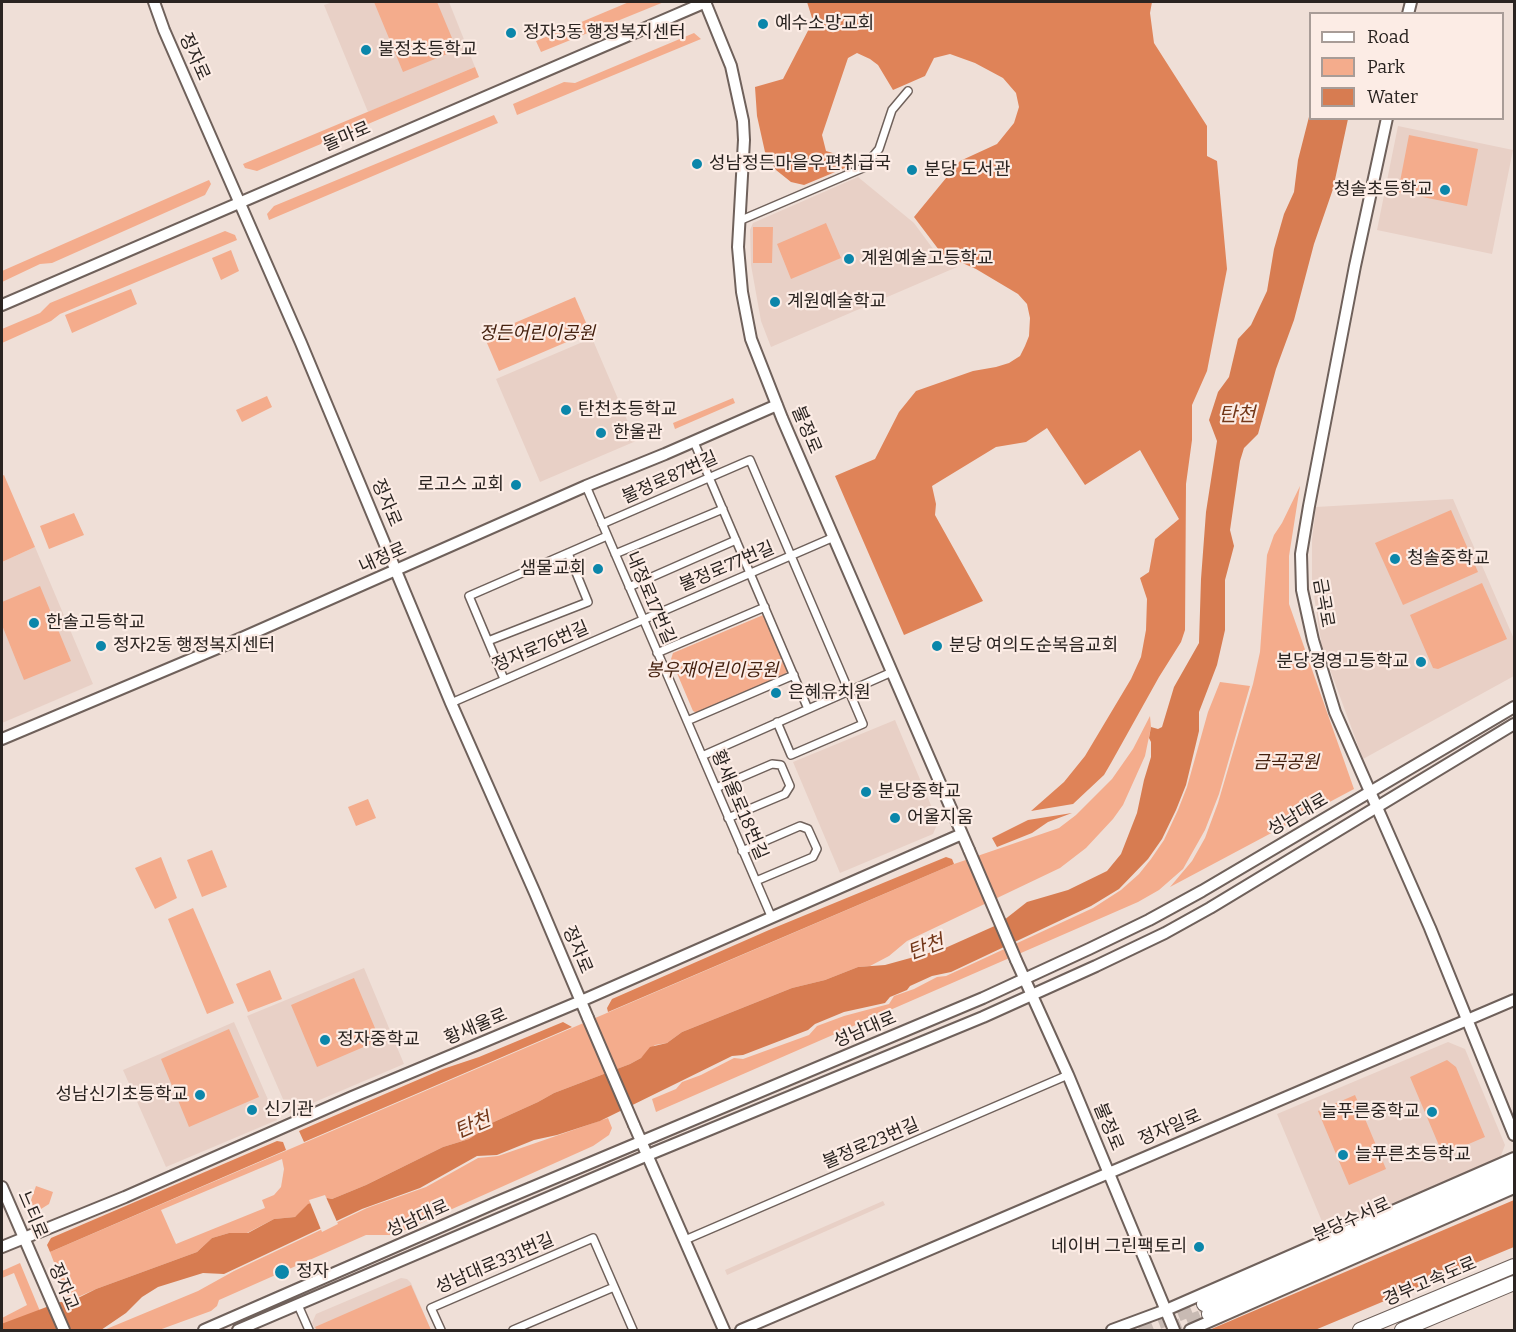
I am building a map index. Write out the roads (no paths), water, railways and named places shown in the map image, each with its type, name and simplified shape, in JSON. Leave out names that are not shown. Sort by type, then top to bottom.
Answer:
[{"type":"highway","name":"분당수서로","points":[[1515,1168],[1206,1309],[1515,1181]]},
{"type":"highway","name":"경부고속도로","points":[[1360,1330],[1515,1266]]},
{"type":"highway","name":"경부고속도로","points":[[1402,1330],[1515,1283]]},
{"type":"main road","name":"정자로","points":[[154,2],[451,703],[641,1141]]},
{"type":"main road","name":"돌마로","points":[[2,305],[705,2]]},
{"type":"main road","name":"불정로","points":[[705,2],[731,66],[740,101],[744,140],[738,256],[746,320],[751,339],[777,405],[1016,960],[1068,1075],[1174,1330]]},
{"type":"main road","name":"금곡로","points":[[1387,120],[1355,266],[1301,554],[1302,590],[1313,640],[1335,712],[1515,1134]]},
{"type":"main road","name":"내정로","points":[[2,739],[244,637],[586,486],[777,405]]},
{"type":"main road","name":"성남대로","points":[[204,1330],[641,1141],[786,1082],[1024,978],[1158,915],[1515,708]]},
{"type":"main road","name":"성남대로","points":[[238,1330],[648,1155],[983,1017],[1165,933],[1235,894],[1515,724]]},
{"type":"main road","name":"황새울로","points":[[2,1247],[125,1197],[352,1097],[581,1001],[962,834]]},
{"type":"main road","name":"정자일로","points":[[741,1330],[1515,1000]]},
{"type":"main road","points":[[641,1141],[724,1330]]},
{"type":"main road","points":[[1112,1330],[1166,1310],[1515,1158]]},
{"type":"main road","name":"느티로","points":[[2,1187],[32,1256]]},
{"type":"main road","points":[[1190,1330],[1515,1188]]},
{"type":"main road","name":"정자교","points":[[32,1256],[64,1330]]},
{"type":"street","points":[[739,221],[863,168],[879,149],[881,135],[892,110],[908,91]]},
{"type":"street","points":[[694,442],[808,709]]},
{"type":"street","name":"불정로77번길","points":[[750,460],[790,555]]},
{"type":"street","name":"불정로87번길","points":[[602,524],[750,460]]},
{"type":"street","name":"내정로17번길","points":[[586,486],[680,704]]},
{"type":"street","points":[[615,555],[723,509]]},
{"type":"street","name":"내정로17번길","points":[[488,641],[469,596],[607,536]]},
{"type":"street","name":"불정로77번길","points":[[643,619],[834,537]]},
{"type":"street","points":[[629,587],[736,540]]},
{"type":"street","points":[[504,680],[488,641],[588,602],[568,553]]},
{"type":"street","points":[[777,723],[791,755],[863,724],[790,555]]},
{"type":"street","points":[[657,652],[765,607]]},
{"type":"street","name":"정자로76번길","points":[[451,703],[643,619]]},
{"type":"street","points":[[702,756],[892,672]]},
{"type":"street","points":[[687,721],[794,675]]},
{"type":"street","name":"황새울로18번길","points":[[680,704],[771,916]]},
{"type":"street","points":[[716,788],[772,764],[781,765],[790,786],[785,794],[728,818]]},
{"type":"street","points":[[742,851],[800,826],[808,829],[817,849],[813,857],[756,881]]},
{"type":"street","name":"불정로23번길","points":[[685,1240],[1068,1075]]},
{"type":"street","name":"성남대로331번길","points":[[441,1330],[431,1308],[593,1238],[614,1287]]},
{"type":"street","points":[[513,1330],[614,1287],[633,1330]]},
{"type":"street","points":[[298,1305],[309,1330]]},
{"type":"water","name":"탄천","points":[[1309,117],[1309,120],[1348,120],[1333,189],[1314,244],[1294,320],[1276,369],[1258,434],[1244,448],[1240,461],[1230,530],[1234,546],[1225,580],[1225,630],[1217,665],[1199,712],[1199,731],[1186,785],[1162,839],[1148,859],[1119,889],[1091,906],[951,972],[932,976],[910,986],[907,990],[890,997],[885,1003],[844,1012],[815,1024],[808,1030],[743,1055],[732,1056],[600,1121],[534,1140],[497,1155],[477,1156],[420,1188],[362,1209],[224,1274],[203,1273],[158,1287],[101,1330],[14,1330],[96,1289],[197,1252],[212,1238],[229,1233],[248,1233],[274,1219],[295,1217],[308,1204],[327,1198],[332,1199],[366,1185],[443,1147],[469,1139],[485,1126],[554,1093],[630,1064],[641,1058],[650,1047],[667,1043],[682,1032],[792,988],[825,980],[858,967],[885,965],[943,949],[999,924],[1027,902],[1068,890],[1107,871],[1121,854],[1137,813],[1151,757],[1149,738],[1151,727],[1158,729],[1162,727],[1174,687],[1199,643],[1206,512],[1217,441],[1209,420],[1218,392],[1229,377],[1238,339],[1251,325],[1267,291],[1274,249],[1284,214],[1294,192],[1298,160]]},
{"type":"waterway","name":"탄천","points":[[5,1330],[61,1309]]},
{"type":"tunnel","points":[[1139,1330],[1204,1304]]},
{"type":"tunnel","points":[[1168,1330],[1209,1314]]},
{"type":"place","name":"예수소망교회","points":[[763,24]]},
{"type":"place","name":"정자3동 행정복지센터","points":[[511,33]]},
{"type":"place","name":"불정초등학교","points":[[366,50]]},
{"type":"place","name":"성남정든마을우편취급국","points":[[697,164]]},
{"type":"place","name":"분당 도서관","points":[[912,170]]},
{"type":"place","name":"청솔초등학교","points":[[1445,190]]},
{"type":"place","name":"계원예술고등학교","points":[[849,259]]},
{"type":"place","name":"계원예술학교","points":[[775,302]]},
{"type":"place","name":"탄천초등학교","points":[[566,410]]},
{"type":"place","name":"한울관","points":[[601,433]]},
{"type":"place","name":"로고스 교회","points":[[516,485]]},
{"type":"place","name":"청솔중학교","points":[[1395,559]]},
{"type":"place","name":"샘물교회","points":[[598,569]]},
{"type":"place","name":"한솔고등학교","points":[[34,623]]},
{"type":"place","name":"정자2동 행정복지센터","points":[[101,646]]},
{"type":"place","name":"분당 여의도순복음교회","points":[[937,646]]},
{"type":"place","name":"분당경영고등학교","points":[[1421,662]]},
{"type":"place","name":"은혜유치원","points":[[776,693]]},
{"type":"place","name":"분당중학교","points":[[866,792]]},
{"type":"place","name":"어울지움","points":[[895,818]]},
{"type":"place","name":"정자중학교","points":[[325,1040]]},
{"type":"place","name":"성남신기초등학교","points":[[200,1095]]},
{"type":"place","name":"신기관","points":[[252,1110]]},
{"type":"place","name":"늘푸른중학교","points":[[1432,1112]]},
{"type":"place","name":"늘푸른초등학교","points":[[1343,1155]]},
{"type":"place","name":"네이버 그린팩토리","points":[[1199,1247]]},
{"type":"place","name":"정자","points":[[282,1272]]},
{"type":"park label","name":"정든어린이공원","points":[[537,334]]},
{"type":"park label","name":"봉우재어린이공원","points":[[712,671]]},
{"type":"park label","name":"금곡공원","points":[[1286,763]]}]
